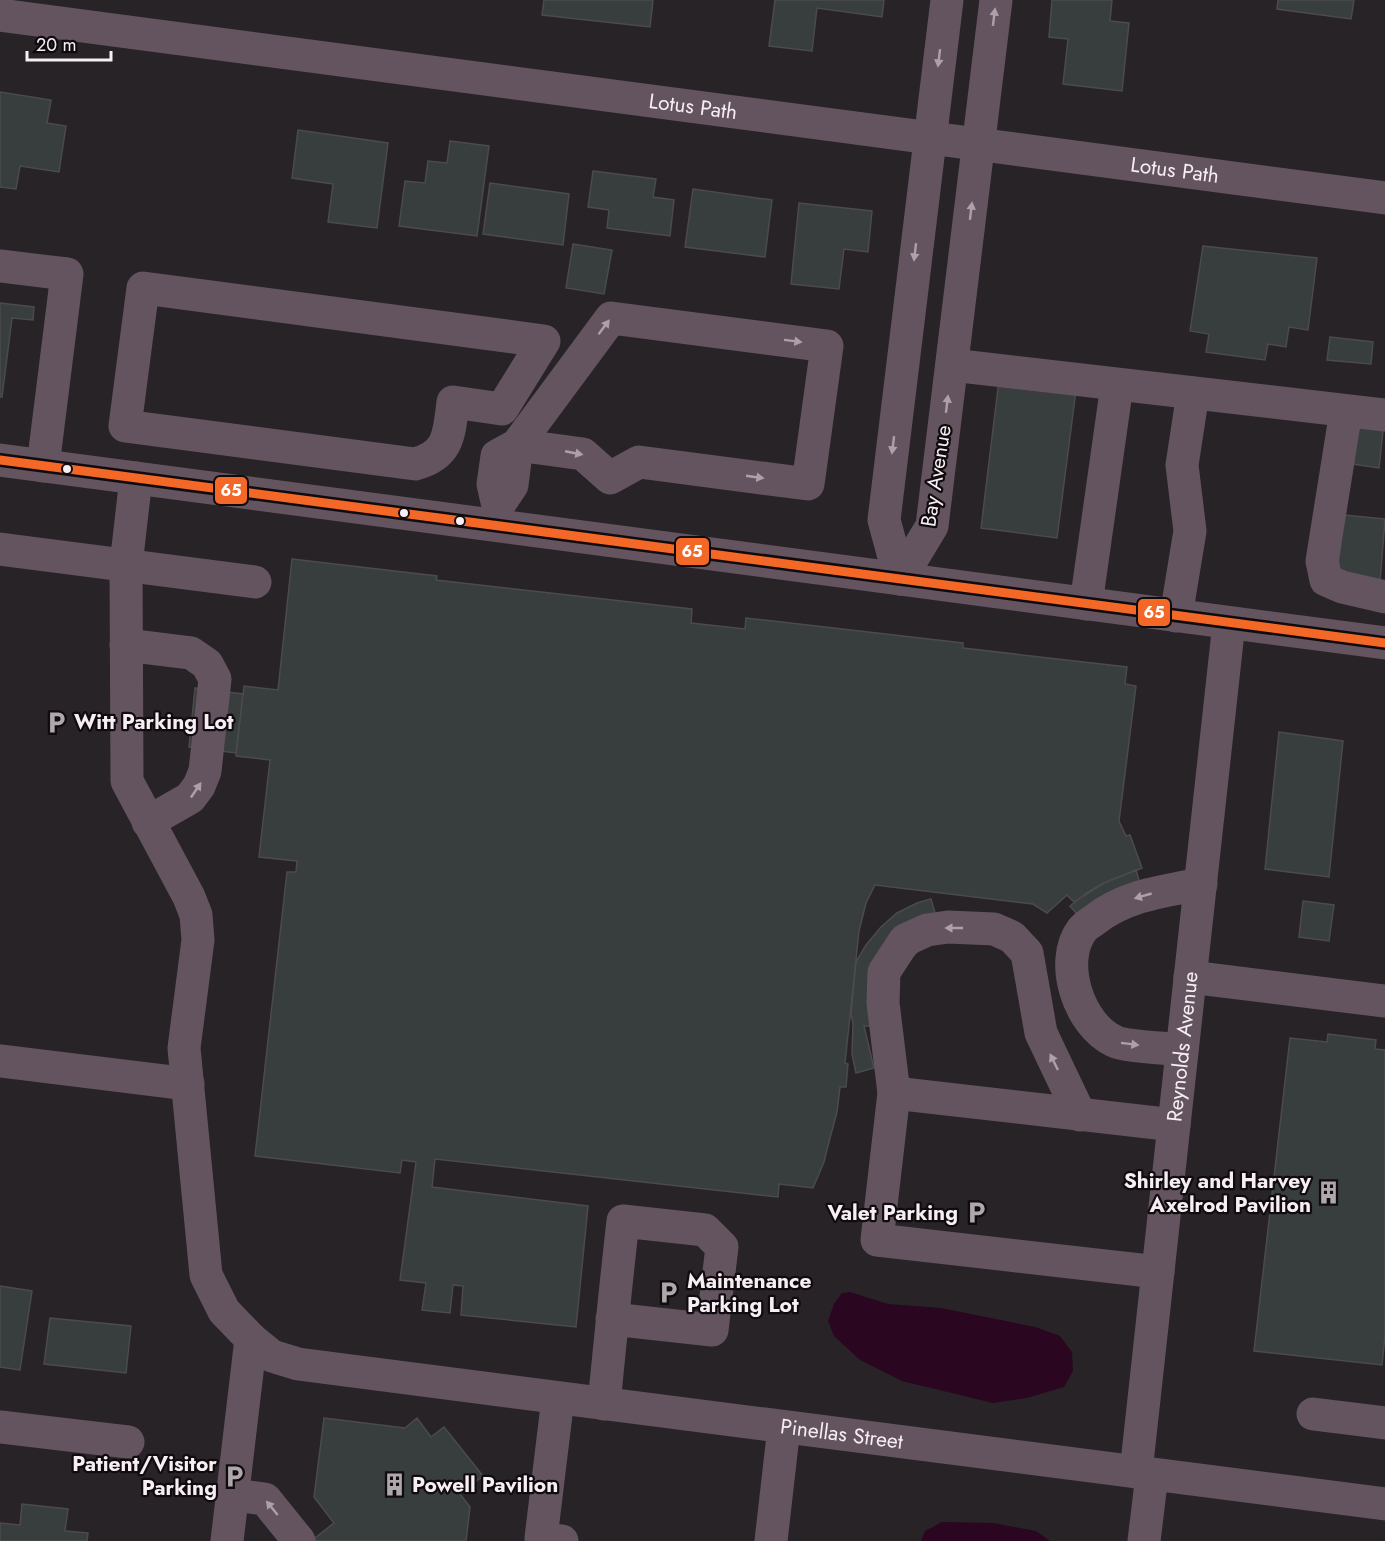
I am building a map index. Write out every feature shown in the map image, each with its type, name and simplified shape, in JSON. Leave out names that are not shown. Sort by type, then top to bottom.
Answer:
[{"type":"street","name":"Bay Avenue","points":[[900,579],[884,520],[947,0]]},
{"type":"street","name":"Bay Avenue","points":[[900,579],[932,526],[996,0]]},
{"type":"street","name":"Lotus Path","points":[[0,15],[1385,198]]},
{"type":"street","points":[[0,266],[67,274],[43,466]]},
{"type":"street","points":[[496,516],[512,485],[523,437],[611,318],[827,346],[808,484],[639,462],[609,478],[583,454],[523,437],[502,409],[453,402],[449,436],[443,448],[429,460],[415,464],[125,426],[143,288],[544,340],[502,409]]},
{"type":"street","points":[[952,365],[1385,415]]},
{"type":"street","points":[[1086,604],[1117,385]]},
{"type":"street","points":[[1176,616],[1190,531],[1182,465],[1193,393]]},
{"type":"street","points":[[1346,411],[1322,561],[1326,580],[1342,587],[1385,597]]},
{"type":"street","points":[[234,491],[240,441]]},
{"type":"street","points":[[0,460],[234,491],[496,516],[900,579],[1385,644]]},
{"type":"street","name":"Pinellas Street","points":[[136,478],[126,565],[127,781],[189,897],[196,915],[198,940],[184,1048],[206,1275],[224,1311],[251,1339],[272,1356],[298,1364],[1385,1504]]},
{"type":"street","points":[[0,549],[255,582]]},
{"type":"street","name":"Reynolds Avenue","points":[[1144,1541],[1144,1473],[1158,1272],[1229,623]]},
{"type":"street","points":[[126,645],[191,653],[207,664],[215,679],[205,771],[199,786],[189,798],[148,822]]},
{"type":"street","points":[[1182,1050],[1115,1042],[1095,1029],[1080,1005],[1072,976],[1075,948],[1082,929],[1105,912],[1141,896],[1201,884]]},
{"type":"street","points":[[1080,1114],[1041,1033],[1027,953],[1012,937],[994,929],[948,927],[927,930],[905,940],[891,958],[884,972],[883,1003],[894,1093],[877,1240],[1158,1272]]},
{"type":"street","points":[[1191,977],[1385,1001]]},
{"type":"street","points":[[0,1061],[188,1084]]},
{"type":"street","points":[[894,1093],[1174,1125]]},
{"type":"street","points":[[604,1404],[612,1319]]},
{"type":"street","points":[[227,1541],[251,1339]]},
{"type":"street","points":[[558,1398],[541,1538],[562,1541]]},
{"type":"street","points":[[1313,1414],[1385,1423]]},
{"type":"street","points":[[0,1426],[128,1442]]},
{"type":"street","points":[[771,1541],[784,1427]]},
{"type":"street","points":[[233,1495],[265,1499],[299,1541]]},
{"type":"shaded area","points":[[850,1292],[888,1304],[941,1308],[1035,1327],[1060,1336],[1072,1352],[1073,1371],[1064,1387],[1027,1398],[993,1403],[902,1381],[860,1360],[834,1336],[828,1321],[834,1304],[842,1293]]},
{"type":"shaded area","points":[[942,1522],[993,1523],[1036,1531],[1050,1541],[921,1541],[925,1531]]},
{"type":"building","points":[[544,0],[653,0],[650,27],[542,15]]},
{"type":"building","points":[[775,0],[884,0],[882,17],[817,8],[812,51],[769,46]]},
{"type":"building","points":[[1052,0],[1112,0],[1110,21],[1129,23],[1122,91],[1063,84],[1068,39],[1049,37]]},
{"type":"building","points":[[1278,0],[1354,0],[1351,19],[1277,9]]},
{"type":"building","points":[[0,92],[51,100],[47,123],[66,126],[59,172],[20,166],[16,189],[0,187]]},
{"type":"building","points":[[298,130],[388,143],[377,228],[328,222],[333,184],[292,178]]},
{"type":"building","points":[[450,141],[489,146],[477,236],[399,226],[405,181],[425,183],[428,161],[447,163]]},
{"type":"building","points":[[593,171],[656,179],[653,197],[674,200],[670,236],[607,228],[609,210],[588,207]]},
{"type":"building","points":[[490,183],[569,194],[563,245],[483,234]]},
{"type":"building","points":[[693,189],[772,200],[765,257],[685,247]]},
{"type":"building","points":[[799,203],[872,211],[868,252],[844,249],[839,289],[791,284]]},
{"type":"building","points":[[573,244],[612,250],[604,294],[566,288]]},
{"type":"building","points":[[1203,246],[1317,258],[1308,330],[1289,327],[1286,347],[1268,344],[1265,360],[1206,352],[1209,334],[1190,331]]},
{"type":"building","points":[[0,303],[34,307],[33,320],[12,318],[2,397],[0,397]]},
{"type":"building","points":[[1330,337],[1373,342],[1371,364],[1327,360]]},
{"type":"building","points":[[999,380],[1076,390],[1057,538],[981,528]]},
{"type":"building","points":[[1352,417],[1384,422],[1379,468],[1346,463]]},
{"type":"building","points":[[1344,515],[1385,519],[1380,582],[1337,577]]},
{"type":"building","points":[[292,559],[437,576],[436,580],[692,609],[691,623],[745,629],[746,618],[963,643],[963,648],[1127,667],[1125,684],[1136,686],[1119,821],[1126,836],[1130,835],[1142,868],[1104,883],[1074,902],[1067,895],[1047,913],[1033,904],[875,885],[866,903],[859,931],[845,1063],[848,1064],[846,1087],[840,1087],[837,1112],[824,1162],[813,1188],[779,1184],[778,1197],[435,1159],[432,1187],[588,1206],[576,1327],[461,1315],[463,1286],[453,1285],[450,1313],[422,1310],[426,1283],[400,1280],[416,1162],[402,1160],[400,1173],[255,1156],[287,872],[296,872],[297,861],[259,857],[270,760],[236,756],[244,686],[278,690]]},
{"type":"building","points":[[195,688],[243,694],[236,753],[189,747]]},
{"type":"building","points":[[1279,732],[1343,741],[1329,877],[1265,869]]},
{"type":"building","points":[[1136,870],[1142,890],[1084,922],[1070,906],[1104,883]]},
{"type":"building","points":[[931,899],[940,930],[882,986],[875,1026],[864,1026],[874,1068],[856,1073],[852,1054],[851,1014],[856,962],[881,927],[897,913]]},
{"type":"building","points":[[1303,901],[1334,905],[1329,941],[1299,937]]},
{"type":"building","name":"Shirley and Harvey Axelrod Pavilion","points":[[1328,1034],[1376,1040],[1375,1049],[1385,1050],[1385,1336],[1382,1365],[1254,1351],[1290,1038],[1327,1042]]},
{"type":"building","points":[[0,1286],[32,1291],[20,1370],[0,1367]]},
{"type":"building","points":[[50,1318],[131,1326],[126,1373],[44,1364]]},
{"type":"building","name":"Powell Pavilion","points":[[324,1418],[405,1428],[417,1418],[431,1437],[444,1427],[483,1476],[460,1494],[470,1507],[466,1541],[311,1541],[334,1523],[314,1497]]},
{"type":"building","points":[[22,1504],[68,1509],[65,1531],[88,1533],[87,1541],[0,1541],[0,1523],[20,1525]]},
{"type":"transit line","name":"65","points":[[0,460],[1385,643]]},
{"type":"place","name":"Witt Parking Lot","points":[[56,722]]},
{"type":"place","name":"Shirley and Harvey Axelrod Pavilion","points":[[1329,1193]]},
{"type":"place","name":"Valet Parking","points":[[976,1213]]},
{"type":"place","name":"Maintenance Parking Lot","points":[[669,1293]]},
{"type":"place","name":"Patient/Visitor Parking","points":[[235,1476]]},
{"type":"place","name":"Powell Pavilion","points":[[394,1485]]}]
